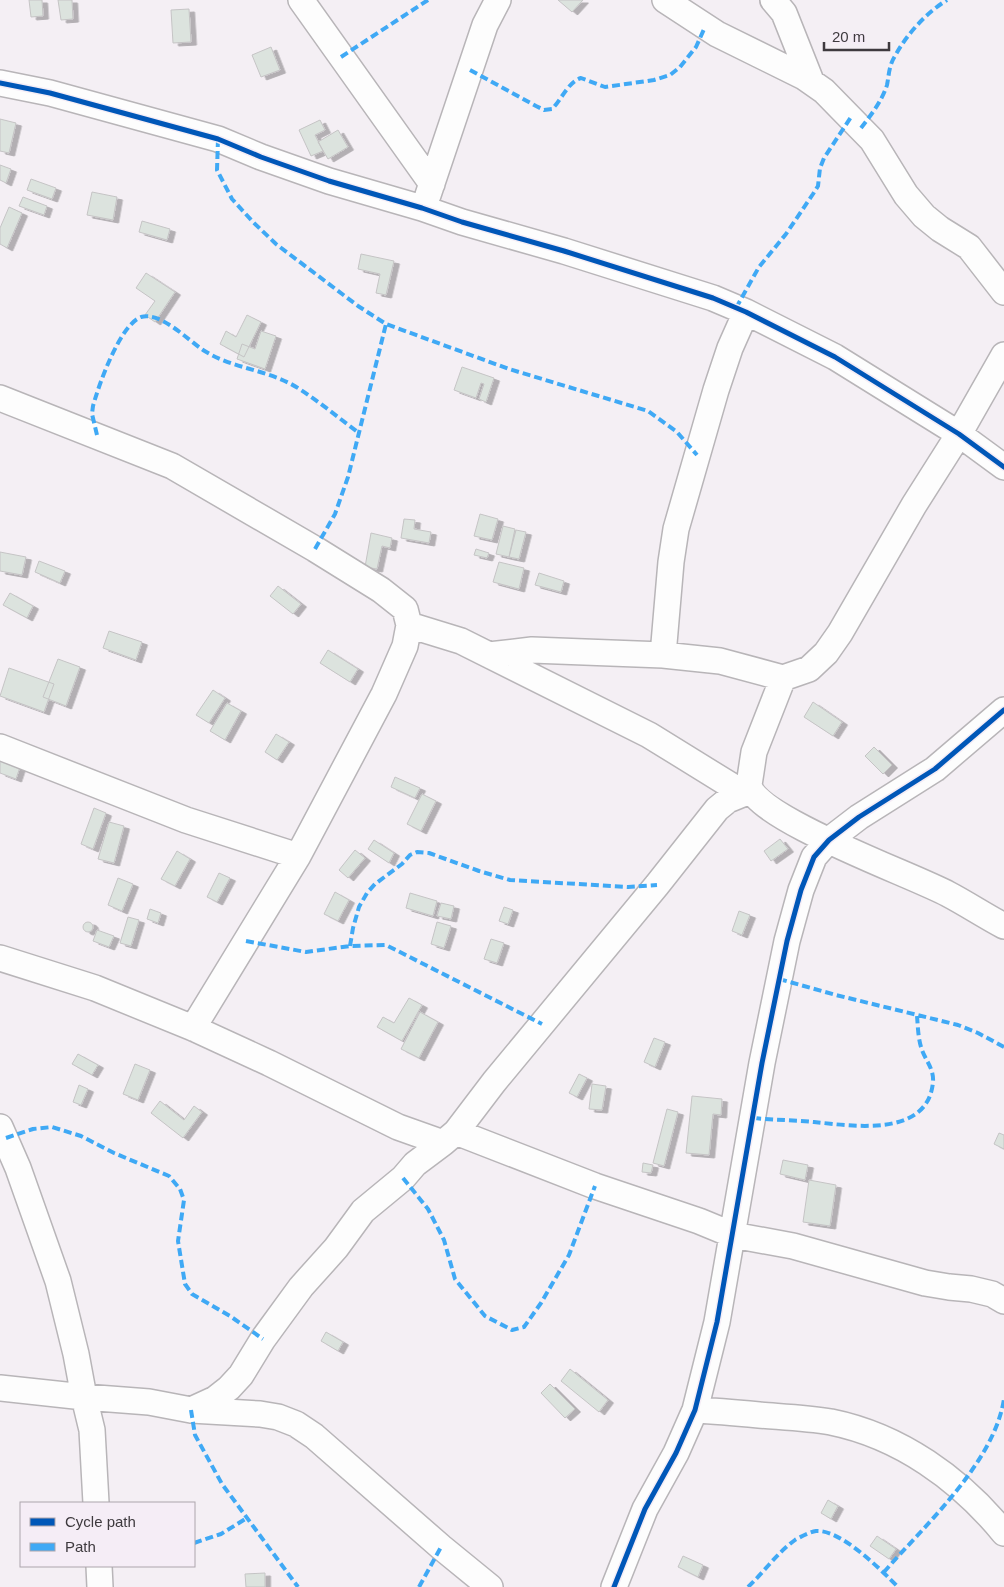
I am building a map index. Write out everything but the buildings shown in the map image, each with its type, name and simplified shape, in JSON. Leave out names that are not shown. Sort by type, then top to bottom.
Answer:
[{"type":"street","points":[[301,0],[432,184]]},
{"type":"street","points":[[422,208],[432,184],[482,34],[498,0]]},
{"type":"street","points":[[665,0],[717,34],[811,81],[824,91],[872,140],[906,195],[924,216],[968,247],[1004,292]]},
{"type":"street","points":[[773,0],[784,13],[811,81]]},
{"type":"street","points":[[0,83],[50,93],[218,139],[261,157],[329,181],[688,290],[746,312],[835,356],[959,434],[1004,467]]},
{"type":"street","points":[[663,655],[670,570],[676,529],[716,390],[730,348],[746,312]]},
{"type":"street","points":[[489,655],[532,650],[663,655],[720,662],[783,678],[809,669],[826,653],[840,633],[1004,355]]},
{"type":"street","points":[[0,398],[172,466],[315,549],[381,590],[405,610],[409,625],[405,646],[384,694],[298,856],[193,1028]]},
{"type":"street","points":[[409,625],[461,641],[649,735],[755,797],[791,822],[948,894],[1004,926]]},
{"type":"street","points":[[746,792],[754,752],[783,678]]},
{"type":"street","points":[[614,1587],[645,1509],[676,1454],[695,1410],[717,1322],[762,1063],[787,941],[814,857],[829,840],[859,817],[935,769],[1004,710]]},
{"type":"street","points":[[0,747],[186,820],[298,856]]},
{"type":"street","points":[[190,1410],[215,1398],[229,1388],[241,1374],[301,1286],[336,1248],[363,1211],[403,1178],[415,1164],[449,1138],[717,810],[728,800],[746,792]]},
{"type":"street","points":[[0,958],[95,988],[193,1028],[269,1063],[398,1128],[449,1138],[699,1221],[733,1235],[794,1246],[925,1283],[949,1288],[971,1289],[992,1294],[1004,1301]]},
{"type":"street","points":[[0,1127],[9,1166],[58,1280],[92,1430],[96,1502]]},
{"type":"street","points":[[0,1388],[84,1398],[149,1402],[190,1410],[260,1414],[278,1417],[296,1424],[314,1436],[441,1547],[490,1587]]},
{"type":"street","points":[[695,1410],[803,1418],[832,1422],[863,1431],[924,1459],[959,1487],[1004,1533]]},
{"type":"street","points":[[99,1567],[100,1587]]},
{"type":"marked path","points":[[341,57],[428,0]]},
{"type":"marked path","points":[[861,128],[882,97],[892,63],[900,48],[924,18],[947,0]]},
{"type":"marked path","points":[[470,70],[544,110],[552,109],[572,83],[581,78],[605,87],[654,80],[670,75],[680,67],[696,47],[705,27]]},
{"type":"marked path","points":[[736,308],[759,267],[786,234],[818,186],[820,168],[824,158],[851,117]]},
{"type":"marked path","points":[[218,139],[217,170],[232,199],[276,244],[358,306],[386,324],[509,369],[648,411],[677,432],[697,455]]},
{"type":"marked path","points":[[97,435],[92,414],[93,406],[111,356],[125,331],[133,322],[141,317],[149,316],[165,322],[215,357],[289,383],[316,400],[359,433]]},
{"type":"marked path","points":[[315,549],[335,514],[348,477],[386,324]]},
{"type":"marked path","points":[[350,946],[359,907],[367,893],[410,855],[417,852],[429,853],[510,880],[628,887],[657,885]]},
{"type":"marked path","points":[[246,941],[306,952],[350,946],[386,945],[542,1024]]},
{"type":"marked path","points":[[779,979],[958,1025],[1004,1047]]},
{"type":"marked path","points":[[753,1118],[867,1126],[903,1120],[918,1112],[928,1100],[933,1077],[921,1046],[917,1016]]},
{"type":"marked path","points":[[6,1138],[33,1129],[52,1127],[81,1136],[114,1153],[169,1176],[180,1189],[184,1200],[178,1241],[185,1284],[192,1294],[230,1316],[263,1339]]},
{"type":"marked path","points":[[403,1178],[428,1209],[444,1240],[455,1279],[485,1316],[512,1330],[524,1327],[541,1303],[569,1255],[595,1186]]},
{"type":"marked path","points":[[884,1572],[956,1492],[972,1469],[987,1446],[998,1423],[1004,1399]]},
{"type":"marked path","points":[[191,1410],[195,1435],[222,1484],[298,1587]]},
{"type":"marked path","points":[[195,1543],[221,1534],[247,1518]]},
{"type":"marked path","points":[[748,1587],[788,1545],[800,1537],[816,1531],[826,1532],[849,1544],[872,1562],[898,1587]]},
{"type":"marked path","points":[[419,1587],[441,1547]]},
{"type":"cycle path","points":[[0,83],[50,93],[218,139],[261,157],[329,181],[564,251],[713,298],[746,312],[835,357],[959,434],[1004,467]]},
{"type":"cycle path","points":[[614,1587],[645,1509],[676,1453],[695,1410],[717,1322],[762,1063],[787,941],[801,890],[814,857],[829,840],[859,817],[935,769],[1004,710]]}]
